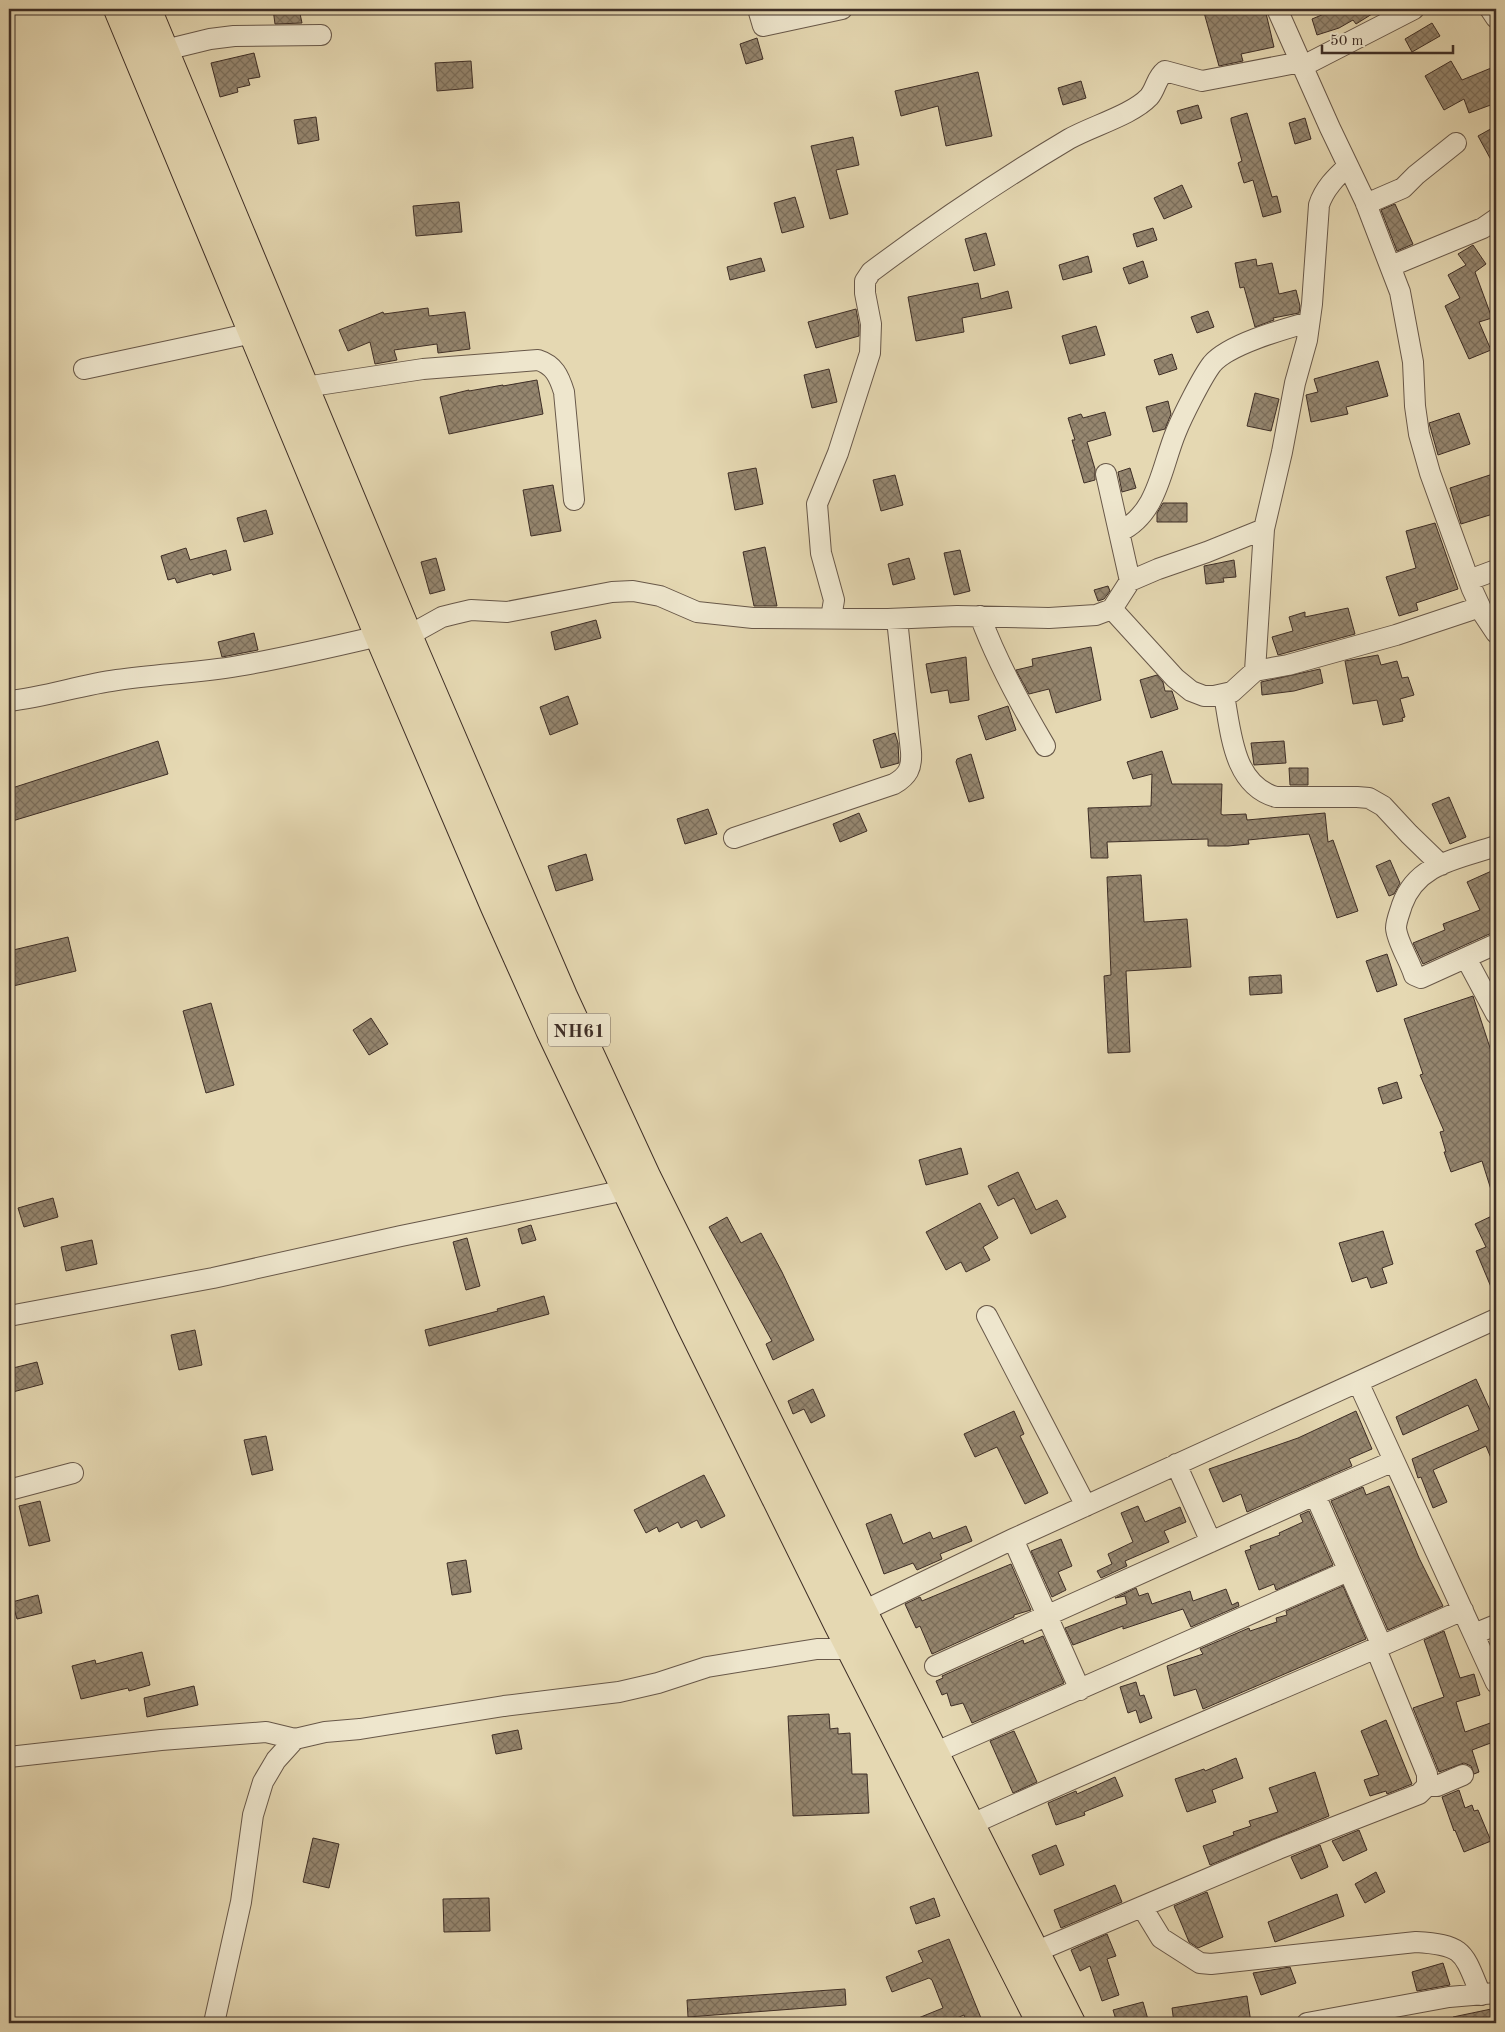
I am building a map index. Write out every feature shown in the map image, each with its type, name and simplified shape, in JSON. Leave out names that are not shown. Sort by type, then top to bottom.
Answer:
[{"type":"highway","name":"NH61","points":[[118,9],[381,642],[495,907],[626,1190],[850,1649],[1041,2023]]},
{"type":"highway","name":"NH61","points":[[147,9],[409,638],[560,988],[647,1178],[863,1612],[1071,2023]]},
{"type":"street","points":[[758,9],[763,26],[842,9]]},
{"type":"street","points":[[831,618],[834,600],[821,553],[817,504],[838,453],[870,353],[872,324],[865,287],[871,272],[947,216],[1020,169],[1078,134],[1139,104],[1150,96],[1161,74],[1165,71],[1202,81],[1302,64],[1414,9]]},
{"type":"street","points":[[1490,9],[1496,18]]},
{"type":"street","points":[[1285,12],[1302,64],[1366,204],[1400,292],[1413,362],[1415,406],[1419,434],[1430,473],[1469,580],[1480,607],[1496,633]]},
{"type":"street","points":[[165,50],[210,39],[234,36],[320,35]]},
{"type":"street","points":[[1366,204],[1403,188],[1456,143]]},
{"type":"street","points":[[1255,670],[1264,529],[1309,322],[1319,206],[1326,191],[1348,166]]},
{"type":"street","points":[[1391,266],[1483,228],[1496,220]]},
{"type":"street","points":[[1119,532],[1131,526],[1140,518],[1156,492],[1176,432],[1212,364],[1242,345],[1283,329],[1309,322]]},
{"type":"street","points":[[84,369],[253,333]]},
{"type":"street","points":[[305,388],[423,369],[538,360],[546,363],[558,376],[564,392],[574,500]]},
{"type":"street","points":[[1106,474],[1130,581]]},
{"type":"street","points":[[9,701],[117,680],[237,666],[409,638],[442,618],[471,610],[508,612],[612,592],[633,591],[648,593],[697,612],[753,618],[897,619],[980,616],[1049,618],[1096,615],[1112,610],[1130,581],[1158,568],[1206,552],[1264,529]]},
{"type":"street","points":[[1469,580],[1496,570]]},
{"type":"street","points":[[1112,610],[1180,682],[1191,691],[1204,696],[1224,695],[1237,688],[1255,670],[1288,665],[1396,635],[1480,607]]},
{"type":"street","points":[[980,616],[992,648],[1010,686],[1045,746]]},
{"type":"street","points":[[734,838],[894,784],[906,775],[912,764],[897,619]]},
{"type":"street","points":[[1224,695],[1235,754],[1241,769],[1266,794],[1276,796],[1369,798],[1383,806],[1441,865]]},
{"type":"street","points":[[1496,846],[1426,872],[1416,881],[1404,900],[1396,928],[1414,975],[1421,978],[1496,944]]},
{"type":"street","points":[[1466,958],[1496,1014]]},
{"type":"street","points":[[9,1316],[213,1278],[410,1234],[626,1190]]},
{"type":"street","points":[[987,1316],[1086,1506]]},
{"type":"street","points":[[838,1624],[1013,1539],[1496,1320]]},
{"type":"street","points":[[1358,1382],[1496,1683]]},
{"type":"street","points":[[935,1666],[1394,1460]]},
{"type":"street","points":[[1176,1464],[1211,1542]]},
{"type":"street","points":[[9,1490],[73,1473]]},
{"type":"street","points":[[1314,1495],[1379,1647],[1427,1774],[1427,1786]]},
{"type":"street","points":[[1013,1539],[1080,1690]]},
{"type":"street","points":[[934,1753],[1348,1571]]},
{"type":"street","points":[[970,1825],[1085,1772],[1463,1610]]},
{"type":"street","points":[[1474,1634],[1496,1625]]},
{"type":"street","points":[[9,1757],[161,1740],[266,1732],[295,1739],[325,1732],[360,1729],[504,1706],[619,1692],[658,1683],[707,1667],[817,1649],[850,1649]]},
{"type":"street","points":[[214,2023],[241,1902],[253,1815],[263,1782],[276,1760],[295,1739]]},
{"type":"street","points":[[1035,1952],[1278,1850],[1418,1794],[1427,1786],[1438,1786],[1463,1775]]},
{"type":"street","points":[[1142,1907],[1161,1938],[1205,1964],[1416,1942],[1440,1944],[1453,1947],[1463,1956],[1488,1994],[1449,1997],[1307,2023]]},
{"type":"building","points":[[273,9],[299,9],[302,23],[275,24]]},
{"type":"building","points":[[1203,9],[1265,9],[1274,47],[1241,54],[1243,61],[1219,66]]},
{"type":"building","points":[[1336,9],[1380,9],[1356,24],[1353,20],[1339,28],[1317,35],[1312,19]]},
{"type":"building","points":[[1432,23],[1440,36],[1412,52],[1405,39]]},
{"type":"building","points":[[757,38],[763,59],[746,64],[740,44]]},
{"type":"building","points":[[254,53],[260,77],[248,79],[250,85],[237,88],[238,92],[220,97],[211,63]]},
{"type":"building","points":[[471,61],[473,88],[437,91],[435,63]]},
{"type":"building","points":[[1451,61],[1462,80],[1496,66],[1496,103],[1469,113],[1464,99],[1444,110],[1425,76]]},
{"type":"building","points":[[978,72],[992,136],[946,146],[938,106],[901,116],[895,91]]},
{"type":"building","points":[[1081,81],[1086,98],[1063,105],[1058,88]]},
{"type":"building","points":[[1198,105],[1202,118],[1181,124],[1177,111]]},
{"type":"building","points":[[1247,113],[1272,197],[1277,196],[1281,212],[1263,217],[1253,180],[1244,183],[1238,163],[1242,161],[1231,121],[1231,118]]},
{"type":"building","points":[[316,117],[319,140],[298,144],[294,120]]},
{"type":"building","points":[[1305,118],[1311,139],[1295,144],[1289,123]]},
{"type":"building","points":[[1496,126],[1496,169],[1478,136]]},
{"type":"building","points":[[853,137],[859,165],[836,170],[848,214],[830,219],[811,146]]},
{"type":"building","points":[[1182,185],[1192,207],[1164,219],[1154,198]]},
{"type":"building","points":[[795,197],[804,227],[782,233],[774,203]]},
{"type":"building","points":[[459,202],[462,232],[416,236],[413,206]]},
{"type":"building","points":[[1395,204],[1413,244],[1397,251],[1381,210]]},
{"type":"building","points":[[1153,228],[1157,240],[1137,247],[1133,234]]},
{"type":"building","points":[[986,233],[995,265],[974,271],[965,239]]},
{"type":"building","points":[[1473,245],[1486,264],[1475,272],[1492,318],[1479,322],[1491,350],[1469,359],[1445,306],[1460,298],[1448,275],[1466,265],[1458,254]]},
{"type":"building","points":[[1088,256],[1092,272],[1063,280],[1059,265]]},
{"type":"building","points":[[761,258],[765,271],[730,280],[727,267]]},
{"type":"building","points":[[1256,259],[1257,266],[1272,263],[1279,294],[1296,290],[1300,306],[1299,313],[1273,318],[1274,320],[1255,327],[1244,287],[1240,288],[1235,263]]},
{"type":"building","points":[[1143,261],[1148,277],[1129,284],[1123,268]]},
{"type":"building","points":[[978,283],[981,299],[1008,291],[1012,308],[962,318],[964,332],[916,341],[908,297]]},
{"type":"building","points":[[428,308],[429,316],[465,312],[470,349],[438,353],[437,344],[394,350],[397,360],[375,364],[370,342],[348,351],[339,330],[383,312],[384,314]]},
{"type":"building","points":[[856,309],[859,336],[816,348],[808,322]]},
{"type":"building","points":[[1208,311],[1214,327],[1197,333],[1191,317]]},
{"type":"building","points":[[1096,326],[1105,355],[1070,364],[1062,336]]},
{"type":"building","points":[[1172,354],[1177,369],[1159,375],[1154,360]]},
{"type":"building","points":[[1378,361],[1388,396],[1346,407],[1348,414],[1311,422],[1306,395],[1318,392],[1314,379]]},
{"type":"building","points":[[829,369],[837,402],[812,408],[804,375]]},
{"type":"building","points":[[537,380],[543,414],[449,434],[440,397],[469,390]]},
{"type":"building","points":[[1255,393],[1279,399],[1271,431],[1247,426]]},
{"type":"building","points":[[1168,401],[1171,414],[1165,429],[1153,432],[1146,407]]},
{"type":"building","points":[[1105,412],[1111,435],[1087,442],[1095,469],[1095,480],[1084,483],[1072,440],[1075,440],[1068,418],[1081,414],[1083,418]]},
{"type":"building","points":[[1459,413],[1470,444],[1438,455],[1429,423]]},
{"type":"building","points":[[756,468],[763,504],[735,510],[728,473]]},
{"type":"building","points":[[1130,468],[1136,488],[1122,492],[1118,472]]},
{"type":"building","points":[[1496,473],[1496,513],[1461,524],[1450,488]]},
{"type":"building","points":[[895,475],[903,505],[881,511],[873,480]]},
{"type":"building","points":[[553,485],[561,531],[531,536],[523,490]]},
{"type":"building","points":[[1163,503],[1187,503],[1187,522],[1157,522],[1157,513]]},
{"type":"building","points":[[266,510],[273,534],[244,542],[237,518]]},
{"type":"building","points":[[1435,523],[1458,589],[1416,603],[1418,610],[1399,616],[1386,577],[1416,568],[1406,531]]},
{"type":"building","points":[[765,547],[777,606],[754,606],[743,552]]},
{"type":"building","points":[[186,548],[190,560],[226,550],[231,570],[213,575],[212,573],[177,583],[175,578],[168,580],[161,556]]},
{"type":"building","points":[[960,550],[970,591],[954,595],[944,553]]},
{"type":"building","points":[[436,558],[445,590],[430,594],[421,562]]},
{"type":"building","points":[[909,558],[915,579],[893,585],[888,564]]},
{"type":"building","points":[[1234,560],[1236,577],[1223,578],[1224,582],[1206,584],[1204,566]]},
{"type":"building","points":[[1108,586],[1110,591],[1104,599],[1098,601],[1094,590]]},
{"type":"building","points":[[1348,608],[1355,634],[1278,655],[1272,637],[1293,631],[1289,617],[1305,612],[1305,617]]},
{"type":"building","points":[[596,620],[601,638],[555,650],[551,632]]},
{"type":"building","points":[[254,633],[258,650],[222,657],[218,642]]},
{"type":"building","points":[[1091,647],[1101,700],[1056,713],[1049,689],[1029,694],[1016,670],[1033,666],[1032,659]]},
{"type":"building","points":[[1378,655],[1381,665],[1397,661],[1402,678],[1408,677],[1414,695],[1400,699],[1405,717],[1402,718],[1403,721],[1383,725],[1377,700],[1353,704],[1345,661]]},
{"type":"building","points":[[966,657],[969,700],[950,703],[948,690],[931,693],[926,664]]},
{"type":"building","points":[[1320,669],[1323,683],[1294,691],[1262,695],[1261,682]]},
{"type":"building","points":[[1157,675],[1163,682],[1165,691],[1172,691],[1178,709],[1151,718],[1140,680]]},
{"type":"building","points":[[568,696],[578,724],[550,735],[540,707]]},
{"type":"building","points":[[1008,706],[1016,730],[986,740],[978,716]]},
{"type":"building","points":[[895,733],[898,743],[899,763],[881,768],[873,740]]},
{"type":"building","points":[[158,741],[168,774],[9,822],[9,789]]},
{"type":"building","points":[[1284,741],[1286,763],[1254,765],[1251,743]]},
{"type":"building","points":[[1162,751],[1172,784],[1222,784],[1221,814],[1223,815],[1246,814],[1247,820],[1325,813],[1328,842],[1333,840],[1358,911],[1337,918],[1309,834],[1248,840],[1249,844],[1228,846],[1208,846],[1208,839],[1107,842],[1108,858],[1091,858],[1088,808],[1151,806],[1152,774],[1133,779],[1127,762]]},
{"type":"building","points":[[971,754],[984,798],[969,802],[956,762],[957,759]]},
{"type":"building","points":[[1289,768],[1308,768],[1308,785],[1290,785]]},
{"type":"building","points":[[1449,797],[1466,837],[1450,844],[1432,804]]},
{"type":"building","points":[[708,809],[717,834],[685,844],[677,819]]},
{"type":"building","points":[[859,813],[867,831],[840,842],[833,824]]},
{"type":"building","points":[[586,854],[593,880],[556,891],[548,866]]},
{"type":"building","points":[[1390,860],[1400,883],[1394,894],[1389,896],[1376,866]]},
{"type":"building","points":[[1496,869],[1496,899],[1493,900],[1496,911],[1496,931],[1423,964],[1413,943],[1445,930],[1443,924],[1480,910],[1467,882]]},
{"type":"building","points":[[1141,875],[1144,922],[1187,919],[1191,967],[1126,971],[1130,1052],[1108,1053],[1104,976],[1111,975],[1107,877]]},
{"type":"building","points":[[68,937],[76,971],[9,987],[9,951]]},
{"type":"building","points":[[1387,954],[1397,985],[1377,992],[1366,961]]},
{"type":"building","points":[[1281,975],[1282,993],[1250,995],[1249,977]]},
{"type":"building","points":[[1473,996],[1496,1066],[1496,1195],[1493,1196],[1482,1161],[1451,1172],[1440,1132],[1444,1131],[1420,1075],[1423,1074],[1404,1019]]},
{"type":"building","points":[[211,1003],[234,1085],[206,1093],[183,1011]]},
{"type":"building","points":[[371,1018],[388,1044],[369,1055],[353,1030]]},
{"type":"building","points":[[1397,1082],[1402,1098],[1383,1104],[1378,1088]]},
{"type":"building","points":[[961,1148],[968,1174],[926,1185],[919,1160]]},
{"type":"building","points":[[1018,1172],[1036,1210],[1057,1200],[1066,1217],[1031,1234],[1014,1198],[998,1206],[988,1186]]},
{"type":"building","points":[[53,1198],[58,1217],[24,1227],[18,1208]]},
{"type":"building","points":[[980,1203],[998,1238],[983,1247],[990,1260],[966,1272],[961,1262],[946,1270],[926,1232]]},
{"type":"building","points":[[1496,1214],[1496,1299],[1476,1251],[1486,1247],[1475,1224]]},
{"type":"building","points":[[727,1217],[741,1243],[761,1233],[782,1272],[814,1340],[773,1360],[766,1344],[772,1341],[709,1227]]},
{"type":"building","points":[[531,1225],[536,1240],[522,1244],[518,1229]]},
{"type":"building","points":[[1383,1231],[1393,1264],[1382,1268],[1387,1283],[1371,1288],[1367,1277],[1352,1282],[1339,1243]]},
{"type":"building","points":[[467,1238],[480,1286],[466,1290],[453,1242]]},
{"type":"building","points":[[92,1240],[97,1264],[66,1271],[61,1247]]},
{"type":"building","points":[[544,1296],[549,1314],[429,1346],[425,1330],[498,1311],[497,1309]]},
{"type":"building","points":[[195,1330],[202,1365],[179,1370],[171,1335]]},
{"type":"building","points":[[37,1362],[43,1384],[9,1393],[9,1369]]},
{"type":"building","points":[[1476,1379],[1496,1423],[1496,1470],[1486,1446],[1433,1470],[1447,1502],[1433,1508],[1421,1477],[1418,1478],[1412,1459],[1479,1430],[1468,1405],[1403,1435],[1396,1417]]},
{"type":"building","points":[[813,1389],[825,1416],[811,1423],[804,1409],[793,1414],[788,1401]]},
{"type":"building","points":[[1014,1411],[1024,1434],[1020,1436],[1048,1493],[1025,1504],[997,1447],[975,1457],[964,1434]]},
{"type":"building","points":[[1356,1411],[1372,1449],[1349,1459],[1352,1466],[1247,1512],[1241,1494],[1223,1502],[1209,1469],[1298,1438]]},
{"type":"building","points":[[266,1436],[273,1470],[252,1475],[244,1440]]},
{"type":"building","points":[[704,1475],[725,1516],[701,1528],[697,1520],[681,1528],[678,1522],[659,1532],[657,1527],[646,1533],[634,1510]]},
{"type":"building","points":[[1389,1486],[1419,1558],[1443,1606],[1388,1630],[1331,1501],[1363,1487],[1366,1495]]},
{"type":"building","points":[[40,1501],[50,1541],[29,1546],[19,1506]]},
{"type":"building","points":[[1138,1506],[1145,1522],[1180,1507],[1186,1522],[1164,1531],[1169,1542],[1125,1561],[1127,1566],[1101,1578],[1097,1571],[1112,1564],[1108,1554],[1133,1542],[1121,1513]]},
{"type":"building","points":[[1309,1511],[1333,1565],[1276,1590],[1274,1584],[1259,1590],[1245,1551],[1251,1549],[1250,1546],[1280,1535],[1279,1533],[1303,1522],[1300,1515]]},
{"type":"building","points":[[891,1514],[903,1544],[930,1532],[933,1539],[966,1526],[972,1541],[940,1554],[942,1559],[917,1570],[913,1563],[884,1574],[866,1524]]},
{"type":"building","points":[[1061,1539],[1072,1566],[1058,1572],[1066,1590],[1052,1597],[1031,1551]]},
{"type":"building","points":[[466,1560],[471,1592],[452,1595],[447,1563]]},
{"type":"building","points":[[1011,1564],[1031,1610],[1014,1615],[1014,1617],[932,1654],[920,1626],[916,1628],[905,1604],[920,1597],[922,1601]]},
{"type":"building","points":[[1343,1586],[1366,1639],[1203,1709],[1196,1689],[1174,1696],[1167,1666],[1203,1654],[1200,1649],[1249,1628],[1250,1631],[1277,1622],[1276,1618],[1287,1615],[1286,1611]]},
{"type":"building","points":[[1136,1588],[1139,1596],[1148,1593],[1152,1604],[1190,1591],[1193,1601],[1226,1589],[1232,1605],[1238,1602],[1239,1606],[1191,1627],[1183,1609],[1123,1629],[1123,1626],[1073,1645],[1065,1628],[1127,1604],[1125,1596],[1115,1598]]},
{"type":"building","points":[[38,1595],[42,1613],[17,1619],[12,1602]]},
{"type":"building","points":[[1444,1631],[1460,1678],[1474,1674],[1480,1695],[1456,1702],[1465,1732],[1496,1721],[1496,1741],[1472,1750],[1479,1772],[1474,1774],[1471,1766],[1464,1763],[1439,1772],[1413,1708],[1444,1697],[1424,1640]]},
{"type":"building","points":[[1043,1636],[1064,1683],[972,1723],[963,1703],[951,1706],[947,1693],[942,1695],[936,1681],[943,1678],[942,1676],[1023,1640],[1024,1644]]},
{"type":"building","points":[[142,1652],[150,1685],[129,1691],[128,1688],[81,1699],[72,1666],[95,1660],[96,1664]]},
{"type":"building","points":[[1136,1682],[1140,1696],[1144,1695],[1152,1718],[1140,1723],[1136,1710],[1128,1713],[1120,1687]]},
{"type":"building","points":[[194,1686],[198,1705],[147,1717],[144,1698]]},
{"type":"building","points":[[829,1714],[830,1729],[838,1728],[838,1734],[850,1733],[852,1774],[867,1774],[869,1813],[793,1816],[788,1716]]},
{"type":"building","points":[[1386,1720],[1412,1784],[1387,1794],[1386,1791],[1370,1796],[1364,1780],[1379,1775],[1361,1731]]},
{"type":"building","points":[[518,1730],[522,1749],[496,1754],[492,1735]]},
{"type":"building","points":[[1014,1731],[1037,1782],[1013,1793],[990,1741]]},
{"type":"building","points":[[1236,1758],[1243,1778],[1212,1790],[1216,1802],[1187,1812],[1175,1779],[1204,1769],[1205,1771]]},
{"type":"building","points":[[1315,1772],[1329,1816],[1210,1865],[1203,1846],[1234,1835],[1233,1832],[1251,1826],[1249,1821],[1278,1812],[1269,1788]]},
{"type":"building","points":[[1115,1777],[1123,1796],[1084,1812],[1085,1815],[1056,1825],[1048,1803],[1076,1791],[1077,1794]]},
{"type":"building","points":[[1459,1790],[1465,1808],[1472,1805],[1474,1811],[1478,1810],[1491,1841],[1464,1852],[1442,1797]]},
{"type":"building","points":[[1359,1830],[1367,1850],[1343,1861],[1332,1841]]},
{"type":"building","points":[[313,1838],[339,1844],[329,1888],[303,1882]]},
{"type":"building","points":[[1056,1845],[1064,1865],[1040,1875],[1032,1855]]},
{"type":"building","points":[[1320,1845],[1328,1867],[1301,1879],[1291,1857]]},
{"type":"building","points":[[1376,1872],[1385,1892],[1365,1903],[1355,1884]]},
{"type":"building","points":[[1115,1885],[1122,1902],[1061,1928],[1054,1910]]},
{"type":"building","points":[[1207,1892],[1223,1937],[1198,1948],[1189,1942],[1174,1906]]},
{"type":"building","points":[[1337,1894],[1344,1916],[1275,1942],[1268,1922]]},
{"type":"building","points":[[489,1898],[490,1931],[444,1932],[443,1899]]},
{"type":"building","points":[[934,1898],[940,1916],[916,1924],[910,1907]]},
{"type":"building","points":[[1107,1934],[1116,1956],[1107,1959],[1119,1995],[1102,2001],[1090,1966],[1080,1971],[1071,1950]]},
{"type":"building","points":[[949,1939],[983,2023],[967,2023],[964,2015],[945,2023],[906,2023],[943,2008],[932,1980],[929,1978],[892,1992],[886,1977],[923,1962],[918,1951]]},
{"type":"building","points":[[1443,1963],[1450,1985],[1417,1991],[1412,1972]]},
{"type":"building","points":[[1290,1967],[1296,1983],[1261,1995],[1253,1973]]},
{"type":"building","points":[[845,1989],[846,2005],[688,2017],[687,2000]]},
{"type":"building","points":[[1247,1996],[1251,2023],[1174,2023],[1172,2008]]},
{"type":"building","points":[[1143,2002],[1149,2023],[1117,2023],[1113,2010]]},
{"type":"building","points":[[1496,2008],[1496,2023],[1453,2023],[1453,2017]]}]
